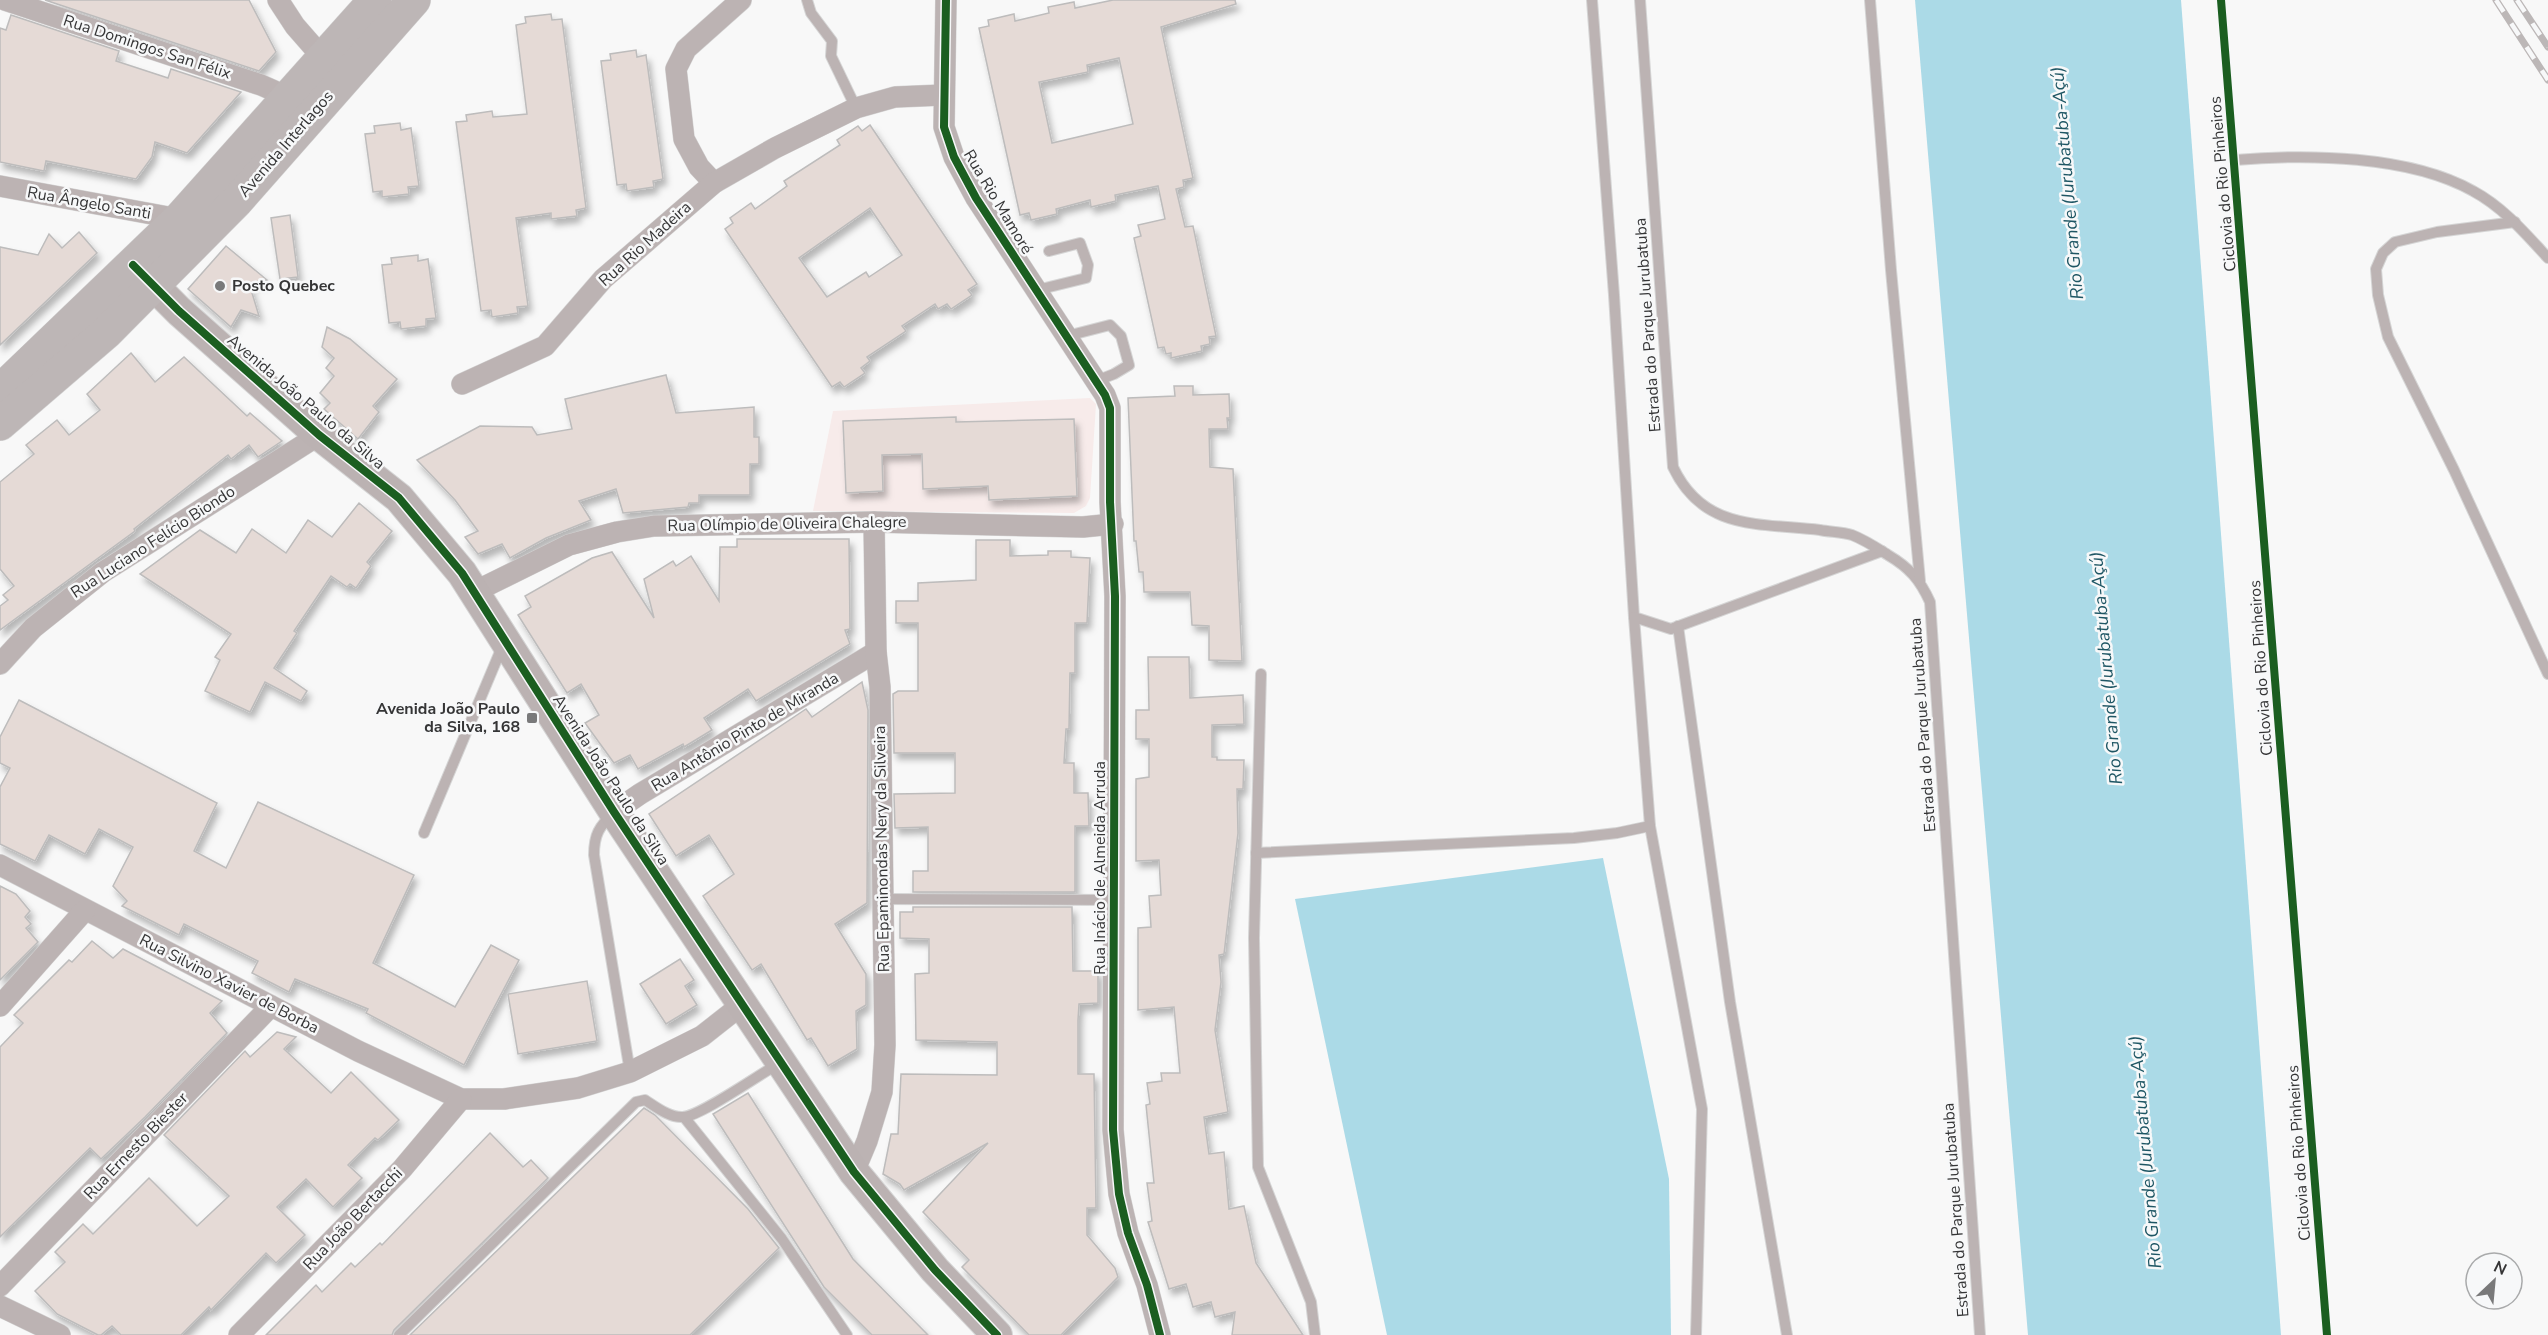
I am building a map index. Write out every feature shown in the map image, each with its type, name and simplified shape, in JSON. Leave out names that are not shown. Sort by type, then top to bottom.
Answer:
[{"type":"main road","name":"Avenida Interlagos","points":[[0,424],[107,332],[178,219],[375,0]]},
{"type":"main road","name":"Avenida Interlagos","points":[[0,391],[236,201],[414,0]]},
{"type":"street","name":"Rua Domingos San Félix","points":[[5,0],[261,85],[288,97]]},
{"type":"street","points":[[279,0],[295,26],[323,58]]},
{"type":"street","points":[[714,183],[699,167],[684,139],[676,69],[686,49],[741,0]]},
{"type":"street","name":"Rua Rio Mamoré","points":[[946,0],[944,127],[954,157],[976,198],[1101,388]]},
{"type":"street","name":"Rua Rio Madeira","points":[[462,384],[545,345],[603,279],[714,183],[775,148],[856,108],[896,97],[943,95]]},
{"type":"street","name":"Rua Ângelo Santi","points":[[0,186],[178,219]]},
{"type":"street","name":"Avenida João Paulo da Silva","points":[[143,275],[319,435],[399,498],[462,573],[614,812],[854,1172],[935,1270],[997,1335]]},
{"type":"street","name":"Rua Inácio de Almeida Arruda","points":[[1101,388],[1110,408],[1110,502],[1113,524],[1113,1130],[1117,1173],[1128,1233],[1147,1285],[1160,1335]]},
{"type":"street","name":"Rua Luciano Felício Biondo","points":[[0,664],[33,628],[103,572],[319,435]]},
{"type":"street","name":"Rua Olímpio de Oliveira Chalegre","points":[[474,592],[568,545],[617,532],[654,526],[874,522],[1083,527],[1113,524]]},
{"type":"street","name":"Rua Epaminondas Nery da Silveira","points":[[854,1172],[867,1141],[882,1092],[885,1045],[880,687],[876,652],[874,522]]},
{"type":"street","name":"Rua Antônio Pinto de Miranda","points":[[614,812],[640,794],[876,652]]},
{"type":"street","name":"Rua Silvino Xavier de Borba","points":[[0,865],[358,1051],[461,1099]]},
{"type":"street","points":[[0,1006],[85,910]]},
{"type":"street","points":[[461,1099],[504,1099],[578,1088],[630,1072],[702,1036],[744,1004]]},
{"type":"street","name":"Rua Ernesto Biester","points":[[0,1286],[271,1006]]},
{"type":"street","name":"Rua João Bertacchi","points":[[239,1335],[402,1169],[461,1099]]},
{"type":"street","points":[[0,1306],[60,1335]]},
{"type":"lane","points":[[807,0],[811,13],[832,41],[831,56],[856,108]]},
{"type":"lane","points":[[1592,0],[1650,826],[1702,1109],[1696,1335]]},
{"type":"lane","name":"Estrada do Parque Jurubatuba","points":[[1640,0],[1673,467],[1682,487],[1716,514],[1748,524],[1850,534],[1882,551],[1920,581],[1930,602],[1980,1335]]},
{"type":"lane","points":[[1870,0],[1891,270],[1920,581]]},
{"type":"lane","points":[[2235,160],[2360,160],[2413,167],[2475,192],[2515,222],[2548,258]]},
{"type":"lane","points":[[2515,222],[2437,232],[2395,242],[2383,253],[2376,269],[2378,295],[2388,338],[2454,470],[2548,674]]},
{"type":"lane","points":[[1036,290],[1086,279],[1088,272],[1080,243],[1049,251]]},
{"type":"lane","points":[[1067,336],[1110,325],[1121,336],[1129,365],[1114,374],[1101,388]]},
{"type":"lane","points":[[1634,617],[1671,629],[1882,551]]},
{"type":"lane","points":[[1678,626],[1730,1002],[1787,1335]]},
{"type":"lane","points":[[424,832],[505,641]]},
{"type":"lane","points":[[1261,674],[1254,938],[1258,1167],[1311,1302],[1315,1335]]},
{"type":"lane","points":[[614,812],[600,825],[596,833],[594,855],[630,1072]]},
{"type":"lane","points":[[1256,853],[1574,838],[1650,826]]},
{"type":"lane","points":[[882,899],[1114,900]]},
{"type":"lane","points":[[399,1335],[636,1102],[645,1100],[674,1115],[684,1117],[740,1088],[782,1061]]},
{"type":"lane","points":[[684,1117],[782,1239],[847,1335]]},
{"type":"shaded area","points":[[1090,398],[1096,404],[1090,498],[1086,506],[1074,513],[813,511],[833,411]]},
{"type":"water","name":"Rio Grande (Jurubatuba-Açú)","points":[[1915,0],[2181,0],[2281,1335],[2028,1335]]},
{"type":"water","points":[[1603,858],[1669,1179],[1671,1335],[1387,1335],[1295,899]]},
{"type":"building","points":[[45,0],[249,0],[276,52],[259,71]]},
{"type":"building","points":[[1113,0],[1235,0],[1236,4],[1161,27],[1193,178],[1183,180],[1184,187],[1176,189],[1185,227],[1193,226],[1216,336],[1209,337],[1210,344],[1201,346],[1202,351],[1171,358],[1171,353],[1166,354],[1164,347],[1158,348],[1134,238],[1141,236],[1138,225],[1165,219],[1158,186],[1115,195],[1116,201],[1091,207],[1090,200],[1056,209],[1057,214],[1031,220],[1029,213],[1020,215],[979,28],[989,26],[988,20],[1014,14],[1015,21],[1049,13],[1048,7],[1074,2],[1075,8]],"holes":[[[1119,58],[1133,124],[1052,143],[1039,82],[1088,72],[1087,65]]]},
{"type":"building","points":[[551,14],[552,20],[562,19],[586,208],[576,210],[577,216],[551,219],[551,213],[516,218],[528,306],[517,307],[518,313],[492,317],[491,310],[481,311],[456,122],[467,121],[466,115],[492,111],[493,117],[527,114],[516,25],[526,23],[525,17]]},
{"type":"building","points":[[11,15],[119,51],[116,61],[168,78],[171,69],[241,92],[187,153],[155,142],[152,157],[136,179],[46,161],[44,171],[0,162],[0,28],[6,30]]},
{"type":"building","points":[[636,50],[637,57],[646,55],[663,179],[653,181],[654,187],[627,191],[626,184],[617,185],[601,61],[611,60],[610,54]]},
{"type":"building","points":[[400,123],[401,130],[411,128],[419,186],[408,187],[409,194],[382,197],[382,191],[373,192],[365,134],[375,133],[374,126]]},
{"type":"building","points":[[870,125],[977,284],[968,290],[972,295],[951,309],[947,304],[938,309],[935,304],[902,326],[906,331],[867,357],[870,361],[861,368],[865,373],[844,387],[840,382],[832,387],[725,229],[733,223],[730,218],[751,203],[755,209],[787,186],[784,181],[840,145],[837,140],[858,126],[862,131]],"holes":[[[870,208],[902,255],[869,277],[866,272],[827,297],[799,258]]]},
{"type":"building","points":[[290,215],[298,277],[280,279],[271,218]]},
{"type":"building","points":[[79,232],[97,253],[0,345],[0,247],[38,255],[49,234],[62,248]]},
{"type":"building","name":"Posto Quebec","points":[[226,246],[267,280],[249,283],[259,316],[241,310],[231,327],[188,289]]},
{"type":"building","points":[[418,255],[418,261],[428,259],[436,318],[426,319],[426,326],[401,329],[400,322],[389,323],[382,265],[392,264],[391,258]]},
{"type":"building","points":[[327,327],[350,339],[397,379],[373,406],[379,412],[358,439],[324,409],[330,403],[320,393],[334,376],[326,368],[334,358],[322,347]]},
{"type":"building","points":[[131,353],[155,382],[184,357],[247,416],[250,413],[282,441],[258,457],[249,445],[231,459],[228,455],[134,529],[135,531],[0,630],[0,606],[8,600],[3,595],[14,586],[0,569],[0,482],[34,454],[26,445],[57,420],[69,435],[100,410],[87,394]]},
{"type":"building","points":[[666,375],[676,413],[754,407],[754,437],[759,437],[759,464],[750,464],[750,495],[699,495],[699,503],[689,503],[688,507],[623,513],[616,489],[579,501],[591,520],[546,538],[510,558],[502,544],[478,554],[465,537],[478,531],[455,500],[417,460],[480,426],[532,427],[537,435],[572,429],[565,399]]},
{"type":"building","points":[[1174,386],[1193,386],[1193,395],[1229,394],[1228,429],[1209,429],[1210,467],[1233,469],[1242,661],[1209,660],[1209,626],[1192,625],[1190,592],[1144,592],[1143,572],[1139,572],[1136,541],[1134,541],[1128,398],[1175,396]]},
{"type":"building","points":[[956,417],[956,422],[1074,419],[1077,496],[989,500],[988,486],[923,489],[922,454],[882,455],[883,491],[846,493],[843,421]]},
{"type":"building","points":[[359,503],[392,531],[367,562],[371,566],[356,588],[350,584],[347,587],[331,576],[294,631],[297,633],[274,668],[307,691],[301,701],[265,682],[250,712],[205,691],[220,660],[215,657],[231,634],[140,574],[200,530],[236,553],[252,529],[286,553],[308,520],[332,537]]},
{"type":"building","points":[[737,539],[849,539],[850,629],[845,630],[850,644],[756,701],[748,689],[704,718],[712,730],[684,747],[683,744],[638,769],[630,755],[614,763],[585,723],[599,715],[581,684],[567,693],[518,615],[531,607],[525,596],[592,558],[612,552],[654,618],[644,579],[673,561],[676,566],[691,556],[719,601],[720,547],[737,547]]},
{"type":"building","points":[[976,540],[1010,540],[1010,556],[1048,555],[1048,551],[1071,551],[1071,557],[1090,558],[1087,623],[1075,623],[1075,673],[1070,673],[1069,729],[1066,729],[1064,763],[1074,763],[1074,793],[1088,793],[1089,826],[1075,826],[1075,892],[913,892],[913,871],[928,871],[928,827],[895,828],[894,794],[955,793],[955,753],[894,753],[893,694],[898,691],[918,691],[918,623],[896,623],[896,601],[918,601],[918,583],[976,580]]},
{"type":"building","points":[[1148,657],[1189,657],[1190,698],[1243,695],[1244,724],[1212,725],[1212,757],[1217,757],[1217,760],[1244,760],[1243,789],[1237,789],[1238,833],[1224,954],[1219,955],[1221,982],[1215,1030],[1228,1112],[1204,1117],[1209,1154],[1224,1152],[1229,1209],[1244,1206],[1256,1263],[1303,1335],[1232,1335],[1235,1312],[1215,1317],[1211,1302],[1193,1307],[1186,1284],[1169,1289],[1148,1222],[1152,1221],[1147,1183],[1154,1183],[1146,1105],[1150,1104],[1147,1083],[1162,1081],[1161,1073],[1180,1073],[1174,1007],[1138,1010],[1138,928],[1151,927],[1149,896],[1161,895],[1159,860],[1136,861],[1136,779],[1149,777],[1149,739],[1136,739],[1136,710],[1149,710]]},
{"type":"building","points":[[862,682],[868,710],[867,903],[835,924],[866,974],[866,1005],[856,1011],[857,1049],[828,1066],[811,1038],[807,1040],[761,964],[752,970],[703,896],[734,874],[709,835],[676,856],[649,814],[806,709],[812,717]]},
{"type":"building","points":[[19,700],[217,803],[194,851],[226,868],[258,802],[414,875],[373,963],[455,1007],[491,945],[519,960],[464,1065],[366,1013],[368,1009],[295,979],[289,992],[252,973],[258,961],[184,924],[179,935],[122,906],[127,901],[113,886],[133,847],[99,829],[85,854],[49,835],[35,861],[0,844],[0,787],[10,768],[0,763],[0,737]]},
{"type":"building","points":[[0,886],[16,894],[30,911],[25,917],[31,924],[26,928],[38,942],[0,980]]},
{"type":"building","points":[[913,907],[1072,907],[1073,971],[1098,971],[1098,1003],[1079,1004],[1078,1020],[1078,1074],[1094,1074],[1096,1208],[1087,1208],[1087,1235],[1115,1268],[1118,1277],[1061,1335],[1029,1335],[962,1267],[969,1260],[923,1212],[988,1143],[904,1190],[900,1184],[883,1174],[891,1134],[898,1134],[901,1074],[997,1075],[997,1042],[916,1040],[915,974],[929,973],[929,939],[900,938],[900,912],[913,912]]},
{"type":"building","points":[[92,941],[113,958],[123,949],[222,1001],[210,1013],[227,1033],[101,1159],[90,1148],[0,1237],[0,1047],[23,1023],[14,1015],[69,960],[72,962]]},
{"type":"building","points":[[680,959],[694,980],[685,986],[697,1005],[666,1024],[640,984]]},
{"type":"building","points":[[587,981],[597,1041],[518,1054],[508,994]]},
{"type":"building","points":[[277,1032],[296,1037],[284,1049],[331,1093],[351,1072],[399,1120],[378,1140],[375,1138],[348,1165],[362,1178],[333,1207],[306,1179],[277,1207],[305,1235],[276,1263],[266,1253],[211,1310],[209,1307],[181,1335],[121,1335],[112,1326],[98,1335],[57,1314],[35,1291],[65,1262],[55,1252],[83,1224],[93,1234],[149,1178],[197,1226],[229,1196],[164,1135],[245,1051],[250,1057]]},
{"type":"building","points":[[748,1093],[853,1259],[928,1335],[872,1335],[824,1287],[713,1114]]},
{"type":"building","points":[[644,1108],[655,1115],[748,1209],[779,1248],[690,1335],[410,1335]]},
{"type":"building","points":[[490,1133],[523,1167],[531,1160],[548,1178],[394,1330],[392,1335],[266,1335],[316,1285],[322,1292],[351,1263],[355,1267],[380,1243],[382,1245]]},
{"type":"railway","points":[[2496,0],[2548,80]]},
{"type":"railway","points":[[2517,0],[2548,47]]},
{"type":"cycle path","points":[[946,0],[944,127],[954,157],[976,198],[1105,395],[1110,408],[1110,502],[1115,596],[1113,1130],[1119,1194],[1128,1233],[1147,1285],[1160,1335]]},
{"type":"cycle path","name":"Ciclovia do Rio Pinheiros","points":[[2221,0],[2327,1335]]},
{"type":"cycle path","points":[[133,265],[179,311],[319,435],[399,498],[462,573],[614,812],[854,1172],[935,1270],[997,1335]]},
{"type":"place","name":"Posto Quebec","points":[[220,286]]},
{"type":"place","name":"Avenida João Paulo da Silva, 168","points":[[532,718]]}]
